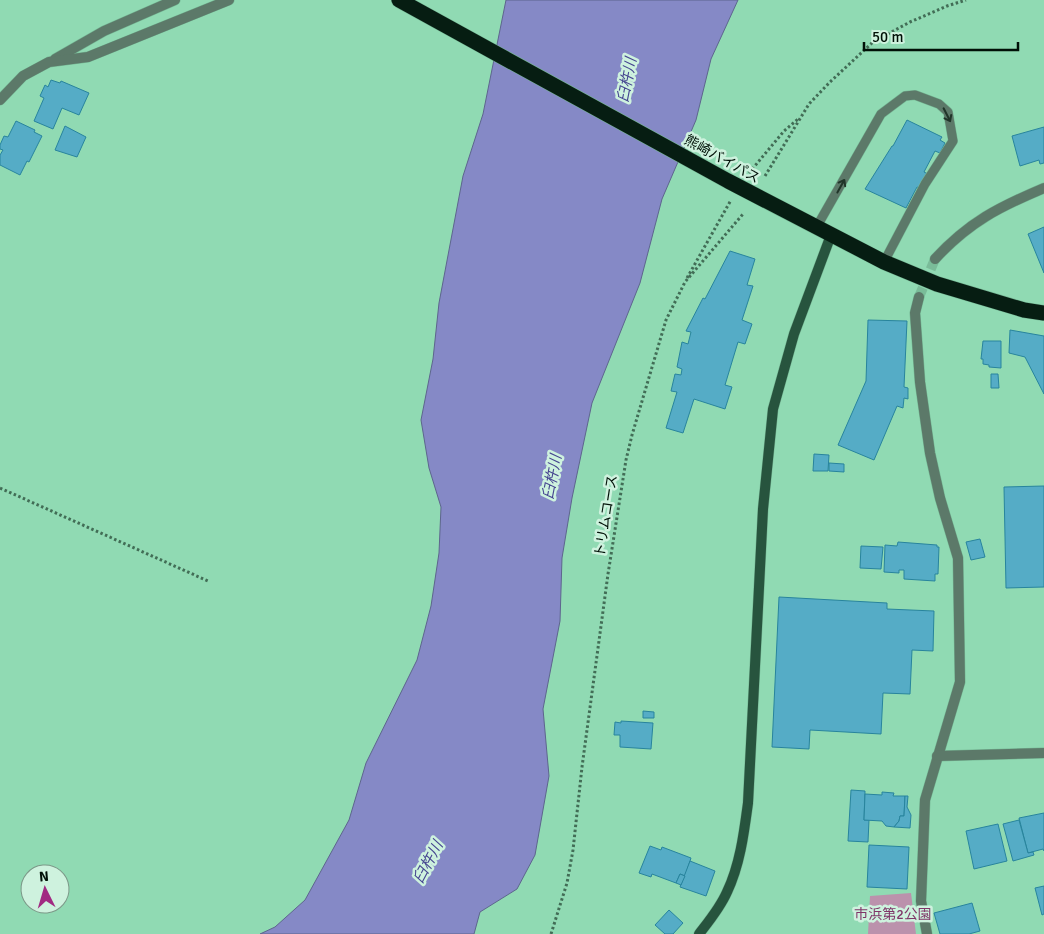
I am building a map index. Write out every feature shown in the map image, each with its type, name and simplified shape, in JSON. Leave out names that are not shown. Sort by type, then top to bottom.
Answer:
[{"type":"highway","name":"熊崎バイパス","points":[[399,0],[728,181],[884,262],[946,286],[1024,310],[1044,313]]},
{"type":"street","points":[[0,100],[23,76],[104,31],[175,0]]},
{"type":"street","points":[[49,62],[88,57],[229,0]]},
{"type":"street","points":[[935,259],[951,242],[979,219],[1044,188]]},
{"type":"street","points":[[699,934],[716,911],[733,877],[745,824],[748,803],[763,509],[773,409],[794,334],[831,235]]},
{"type":"street","points":[[919,297],[915,313],[916,332],[920,382],[930,453],[940,498],[958,558],[960,682],[925,800],[922,901],[927,934]]},
{"type":"street","points":[[937,756],[1044,753]]},
{"type":"lane","points":[[816,228],[881,114],[906,96],[915,95],[940,104],[948,112],[953,141],[926,184],[884,262]]},
{"type":"path","points":[[765,176],[809,104],[873,42],[910,22],[966,0]]},
{"type":"path","points":[[748,173],[784,131],[800,117]]},
{"type":"path","points":[[685,282],[731,200]]},
{"type":"path","name":"トリムコース","points":[[551,934],[567,883],[573,850],[582,767],[608,574],[626,460],[636,418],[666,320],[685,282],[743,214]]},
{"type":"path","points":[[0,488],[208,581]]},
{"type":"green space","name":"市浜第2公園","points":[[911,893],[916,934],[868,934],[870,896]]},
{"type":"water","name":"臼杵川","points":[[506,0],[738,0],[711,59],[696,120],[662,199],[640,283],[592,403],[572,498],[562,558],[560,621],[543,709],[549,776],[535,855],[517,889],[480,912],[474,934],[260,934],[275,927],[305,900],[349,820],[366,763],[417,660],[431,606],[439,553],[441,507],[429,468],[421,420],[433,359],[439,303],[463,176],[483,114]]},
{"type":"building","points":[[51,80],[60,83],[61,81],[89,93],[79,115],[62,108],[53,129],[34,121],[44,98],[40,96],[45,85],[48,87]]},
{"type":"building","points":[[907,120],[942,137],[940,140],[945,143],[940,153],[935,151],[924,172],[930,175],[922,189],[917,187],[906,208],[865,189],[893,146]]},
{"type":"building","points":[[16,121],[35,130],[34,132],[42,136],[20,175],[0,165],[0,155],[3,150],[0,149],[0,145],[4,136],[8,137]]},
{"type":"building","points":[[65,126],[86,137],[77,157],[55,150]]},
{"type":"building","points":[[1044,127],[1044,163],[1040,164],[1039,160],[1020,166],[1012,136]]},
{"type":"building","points":[[1044,227],[1044,273],[1028,234]]},
{"type":"building","points":[[730,251],[755,259],[747,285],[753,286],[742,320],[752,324],[745,344],[738,342],[725,385],[732,387],[725,409],[694,399],[683,433],[666,428],[677,392],[671,391],[675,374],[681,375],[682,369],[677,367],[682,342],[688,344],[691,332],[686,331]]},
{"type":"building","points":[[868,320],[907,321],[904,387],[908,388],[908,399],[904,398],[903,408],[897,406],[874,460],[838,445],[866,381]]},
{"type":"building","points":[[1010,330],[1044,336],[1044,394],[1025,357],[1009,353]]},
{"type":"building","points":[[983,341],[1001,341],[1001,368],[989,367],[989,365],[983,364],[983,359],[981,359]]},
{"type":"building","points":[[991,374],[998,374],[999,388],[991,388]]},
{"type":"building","points":[[814,454],[829,455],[828,471],[813,471]]},
{"type":"building","points":[[829,463],[844,464],[844,472],[829,471]]},
{"type":"building","points":[[1044,486],[1044,587],[1006,588],[1004,487]]},
{"type":"building","points":[[980,539],[985,557],[971,560],[966,542]]},
{"type":"building","points":[[898,542],[937,545],[939,547],[938,574],[935,574],[935,581],[904,579],[904,570],[899,570],[899,573],[884,572],[885,545],[897,546]]},
{"type":"building","points":[[861,546],[883,547],[881,569],[860,568]]},
{"type":"building","points":[[779,597],[887,603],[887,609],[934,611],[933,651],[912,650],[910,694],[883,693],[881,734],[810,730],[809,749],[772,747]]},
{"type":"building","points":[[643,711],[654,712],[654,718],[643,718]]},
{"type":"building","points":[[621,721],[653,723],[651,749],[620,747],[620,735],[614,735],[615,722],[621,723]]},
{"type":"building","points":[[851,790],[865,791],[864,820],[869,820],[868,842],[848,841]]},
{"type":"building","points":[[882,792],[894,793],[893,796],[905,796],[904,816],[900,816],[899,821],[894,827],[886,826],[882,821],[864,820],[865,794],[882,795]]},
{"type":"building","points":[[905,796],[908,796],[907,807],[911,815],[910,828],[894,827],[899,821],[900,816],[904,816]]},
{"type":"building","points":[[1044,813],[1044,851],[1043,849],[1028,853],[1019,818]]},
{"type":"building","points":[[1019,820],[1028,853],[1033,852],[1034,855],[1013,861],[1003,824]]},
{"type":"building","points":[[998,824],[1007,861],[974,869],[966,831]]},
{"type":"building","points":[[869,845],[909,847],[907,889],[867,887]]},
{"type":"building","points":[[650,846],[661,850],[662,847],[691,858],[685,876],[680,874],[676,883],[652,874],[651,877],[639,873]]},
{"type":"building","points":[[690,861],[715,871],[706,896],[680,887]]},
{"type":"building","points":[[680,874],[685,876],[681,885],[676,883]]},
{"type":"building","points":[[1044,886],[1044,914],[1042,915],[1035,888]]},
{"type":"building","points":[[972,903],[980,931],[969,934],[940,934],[934,913]]},
{"type":"building","points":[[669,910],[683,923],[673,934],[665,934],[655,925]]},
{"type":"tunnel","points":[[919,297],[935,259]]}]
